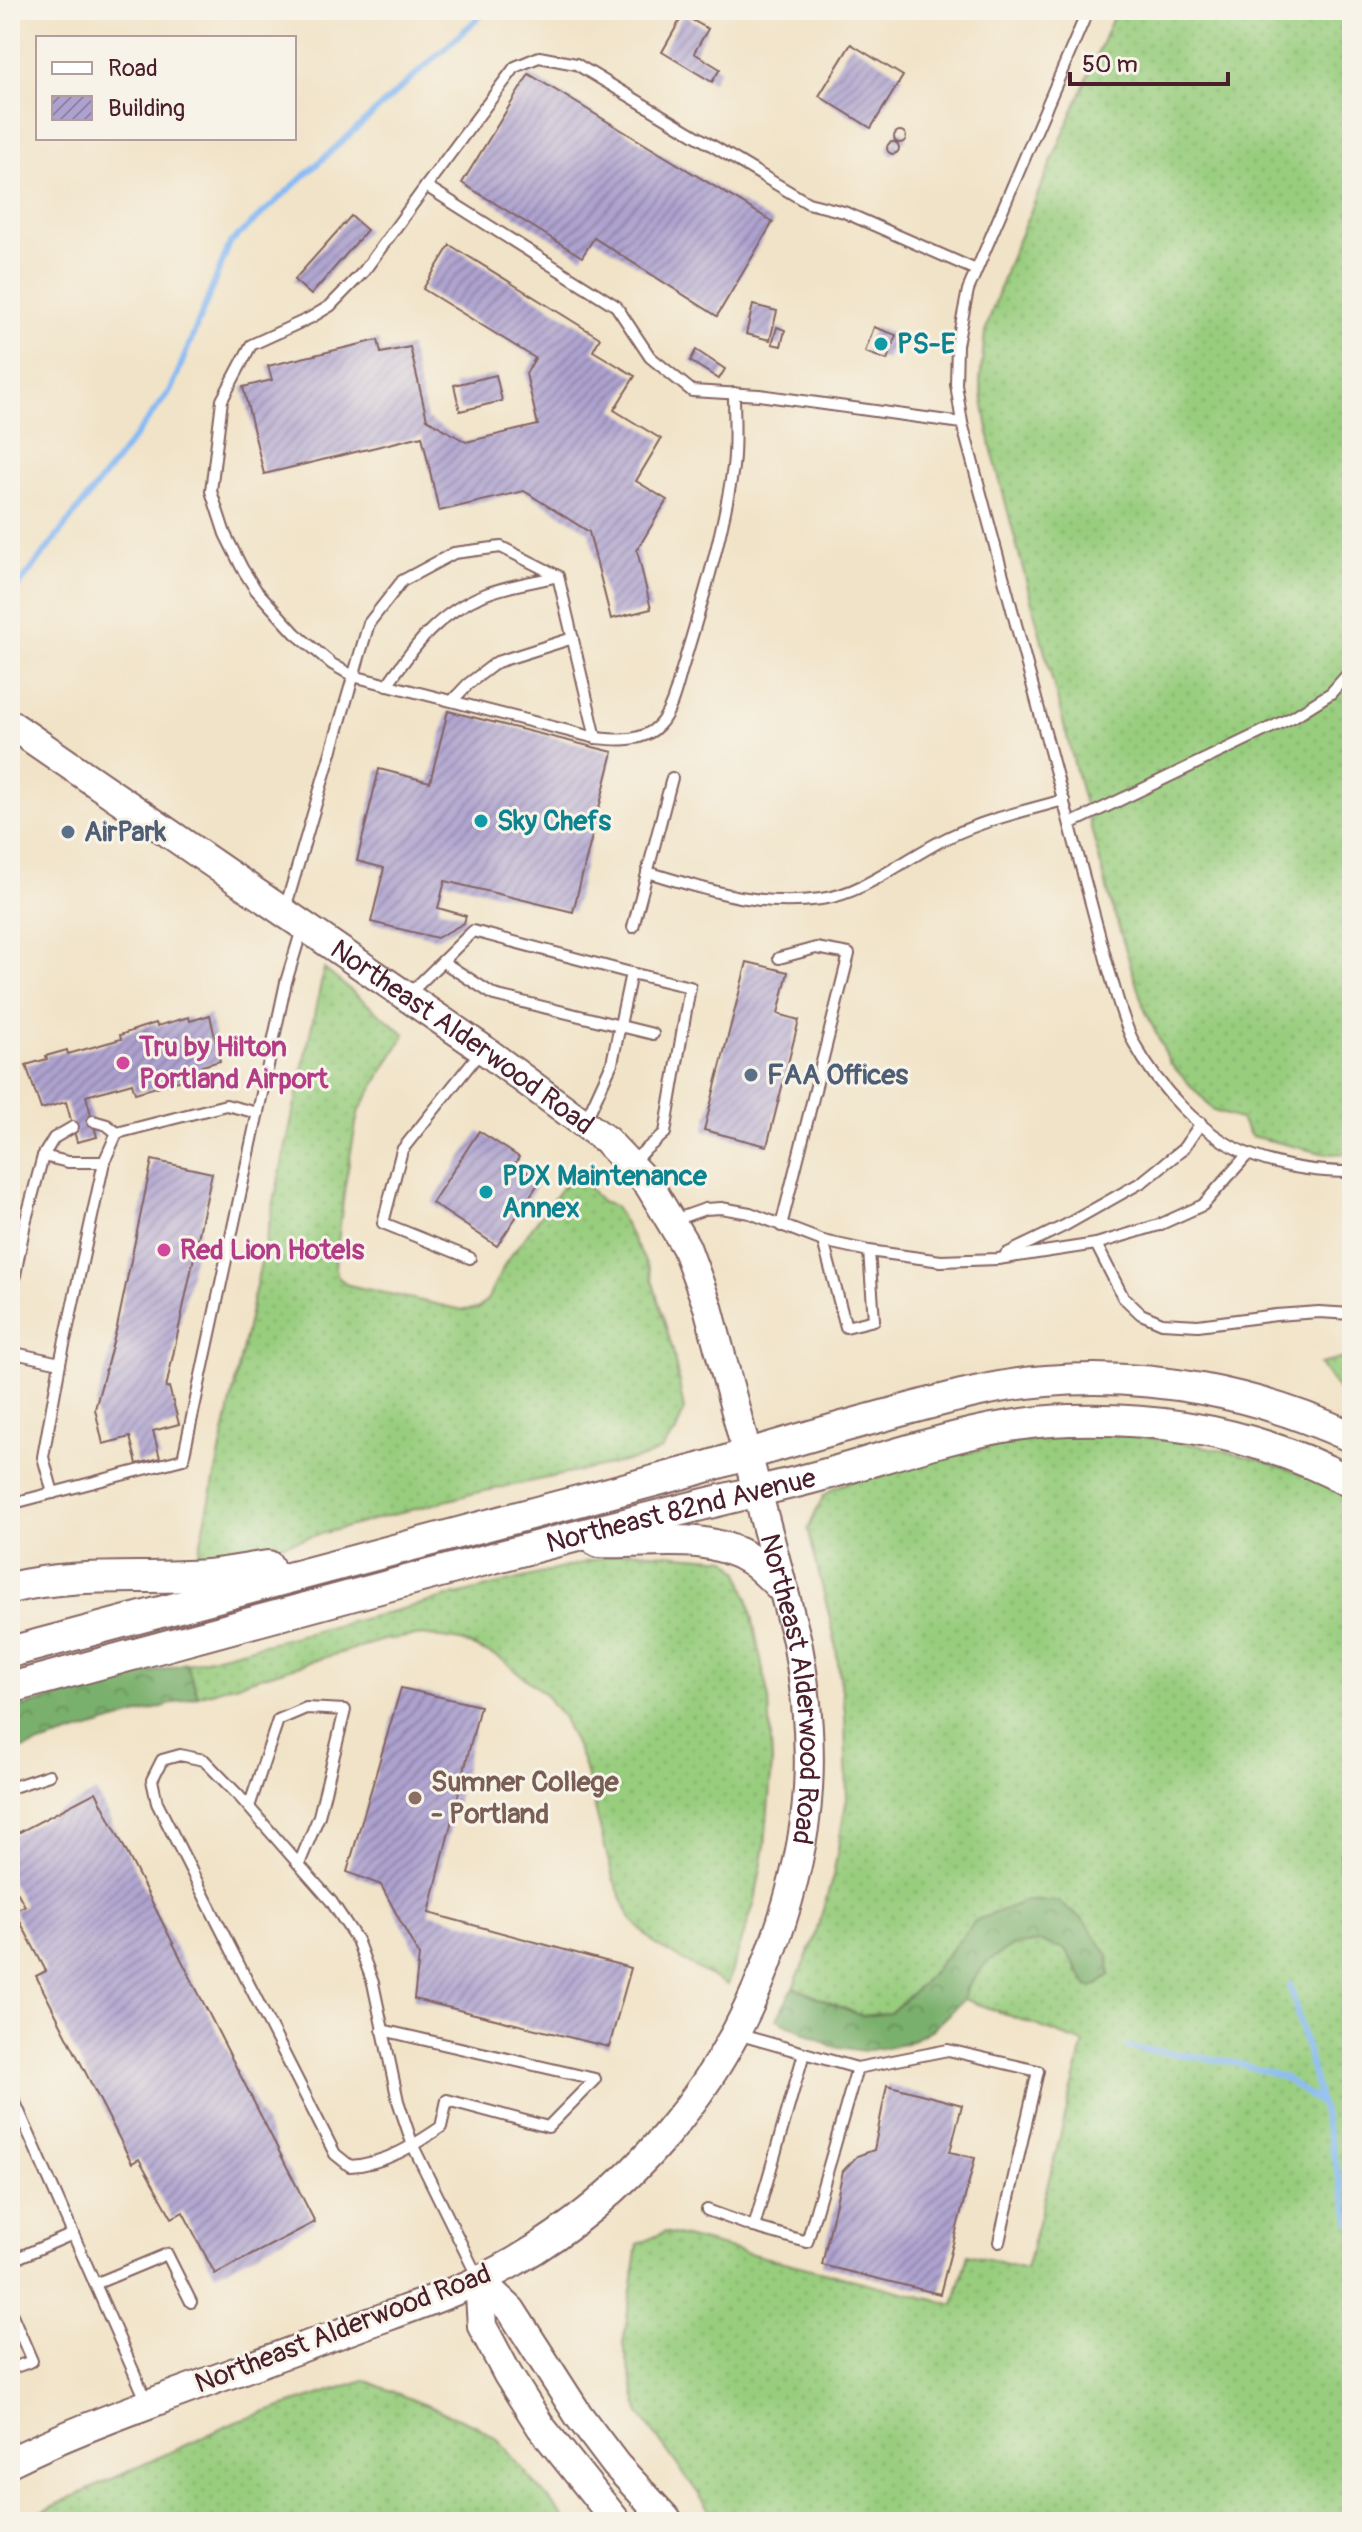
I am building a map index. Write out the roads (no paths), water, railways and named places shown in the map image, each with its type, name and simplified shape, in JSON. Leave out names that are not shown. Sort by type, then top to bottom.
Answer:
[{"type":"main road","name":"Northeast 82nd Avenue","points":[[10,1652],[699,1469],[950,1397],[1044,1381],[1088,1378],[1180,1385],[1232,1394],[1282,1408],[1352,1437]]},
{"type":"main road","name":"Northeast 82nd Avenue","points":[[10,1688],[996,1429],[1068,1420],[1158,1422],[1247,1439],[1292,1455],[1352,1483]]},
{"type":"main road","points":[[564,1540],[630,1544],[671,1540],[714,1543],[752,1560],[783,1589]]},
{"type":"main road","points":[[10,1588],[114,1576],[207,1575],[382,1554]]},
{"type":"street","name":"Northeast Alderwood Road","points":[[10,724],[483,1049],[606,1140],[649,1185],[672,1221],[696,1270],[708,1307],[797,1641],[807,1711],[809,1771],[806,1827],[785,1915],[756,1993],[708,2080],[634,2170],[576,2220],[514,2262],[479,2280],[47,2443],[10,2462]]},
{"type":"street","points":[[479,2280],[482,2326],[508,2375],[541,2427],[617,2522]]},
{"type":"street","points":[[479,2280],[511,2310],[570,2403],[616,2465],[669,2522]]},
{"type":"lane","points":[[1088,10],[968,290],[957,345],[956,384],[962,423],[1112,981],[1134,1042],[1158,1080],[1192,1117],[1223,1141],[1248,1154],[1303,1169],[1352,1172]]},
{"type":"lane","points":[[734,393],[733,465],[723,515],[698,615],[671,704],[659,725],[640,737],[624,740],[596,738],[387,685],[353,676],[332,664],[295,633],[256,590],[225,534],[211,491],[222,400],[251,345],[330,306],[364,271],[515,67],[539,57],[576,64],[808,203],[844,212],[976,270]]},
{"type":"lane","points":[[426,186],[616,306],[650,357],[692,391],[759,395],[962,423]]},
{"type":"lane","points":[[10,1504],[183,1459],[289,972],[294,917],[353,676],[369,623],[402,581],[454,553],[501,547],[558,576],[596,738]]},
{"type":"lane","points":[[387,685],[418,642],[449,613],[487,593],[558,576]]},
{"type":"lane","points":[[452,701],[497,662],[573,638]]},
{"type":"lane","points":[[1070,824],[1293,717],[1331,693],[1352,669]]},
{"type":"lane","points":[[633,927],[672,778]]},
{"type":"lane","points":[[647,872],[736,898],[773,902],[824,899],[865,885],[947,838],[986,821],[1064,800]]},
{"type":"lane","points":[[407,996],[473,931],[690,987],[665,1133],[630,1163]]},
{"type":"lane","points":[[779,958],[816,948],[849,954],[781,1226]]},
{"type":"lane","points":[[443,962],[494,995],[653,1034]]},
{"type":"lane","points":[[584,1123],[612,1063],[631,973]]},
{"type":"lane","points":[[470,1258],[383,1223],[402,1150],[483,1049]]},
{"type":"lane","points":[[117,1133],[226,1105],[258,1113]]},
{"type":"lane","points":[[93,1121],[107,1125],[117,1133]]},
{"type":"lane","points":[[998,1259],[1142,1182],[1183,1149],[1201,1123]]},
{"type":"lane","points":[[10,1301],[25,1223],[43,1156],[54,1138],[73,1127]]},
{"type":"lane","points":[[53,1493],[43,1457],[104,1162],[117,1133]]},
{"type":"lane","points":[[672,1221],[705,1209],[721,1208],[750,1213],[823,1241],[869,1251],[941,1261],[998,1259],[1096,1244],[1159,1225],[1203,1205],[1248,1154]]},
{"type":"lane","points":[[43,1156],[68,1162],[104,1162]]},
{"type":"lane","points":[[823,1241],[846,1327],[874,1320],[869,1251]]},
{"type":"lane","points":[[1096,1244],[1123,1297],[1141,1314],[1162,1323],[1198,1325],[1276,1315],[1319,1312],[1352,1314]]},
{"type":"lane","points":[[10,1352],[60,1363]]},
{"type":"lane","points":[[249,1807],[278,1720],[306,1708],[345,1710],[319,1816],[299,1864]]},
{"type":"lane","points":[[382,2030],[595,2079],[548,2127],[447,2100],[441,2127],[413,2146],[370,2165],[350,2166],[335,2154],[157,1803],[152,1780],[162,1760],[180,1755],[204,1760],[331,1901],[357,1940],[373,1983],[382,2030],[398,2101],[413,2146],[479,2280]]},
{"type":"lane","points":[[10,1788],[49,1775]]},
{"type":"lane","points":[[1352,1851],[1352,1874]]},
{"type":"lane","points":[[735,2033],[857,2068],[948,2050],[1038,2071],[999,2242]]},
{"type":"lane","points":[[754,2227],[804,2053]]},
{"type":"lane","points":[[707,2210],[807,2242],[857,2068]]},
{"type":"lane","points":[[10,2091],[148,2404]]},
{"type":"lane","points":[[10,2261],[73,2234]]},
{"type":"lane","points":[[95,2284],[167,2254],[191,2302]]},
{"type":"lane","points":[[10,2310],[32,2361],[10,2369]]},
{"type":"waterway","points":[[10,597],[171,390],[230,243],[487,10]]},
{"type":"waterway","points":[[1290,1985],[1352,2226]]},
{"type":"waterway","points":[[1127,2047],[1233,2062],[1283,2077],[1320,2103]]},
{"type":"place","name":"PS-E","points":[[881,344]]},
{"type":"place","name":"Sky Chefs","points":[[481,821]]},
{"type":"place","name":"AirPark","points":[[68,832]]},
{"type":"place","name":"Tru by Hilton Portland Airport","points":[[123,1063]]},
{"type":"place","name":"FAA Offices","points":[[751,1075]]},
{"type":"place","name":"PDX Maintenance Annex","points":[[486,1192]]},
{"type":"place","name":"Red Lion Hotels","points":[[164,1250]]},
{"type":"place","name":"Sumner College - Portland","points":[[415,1798]]}]
